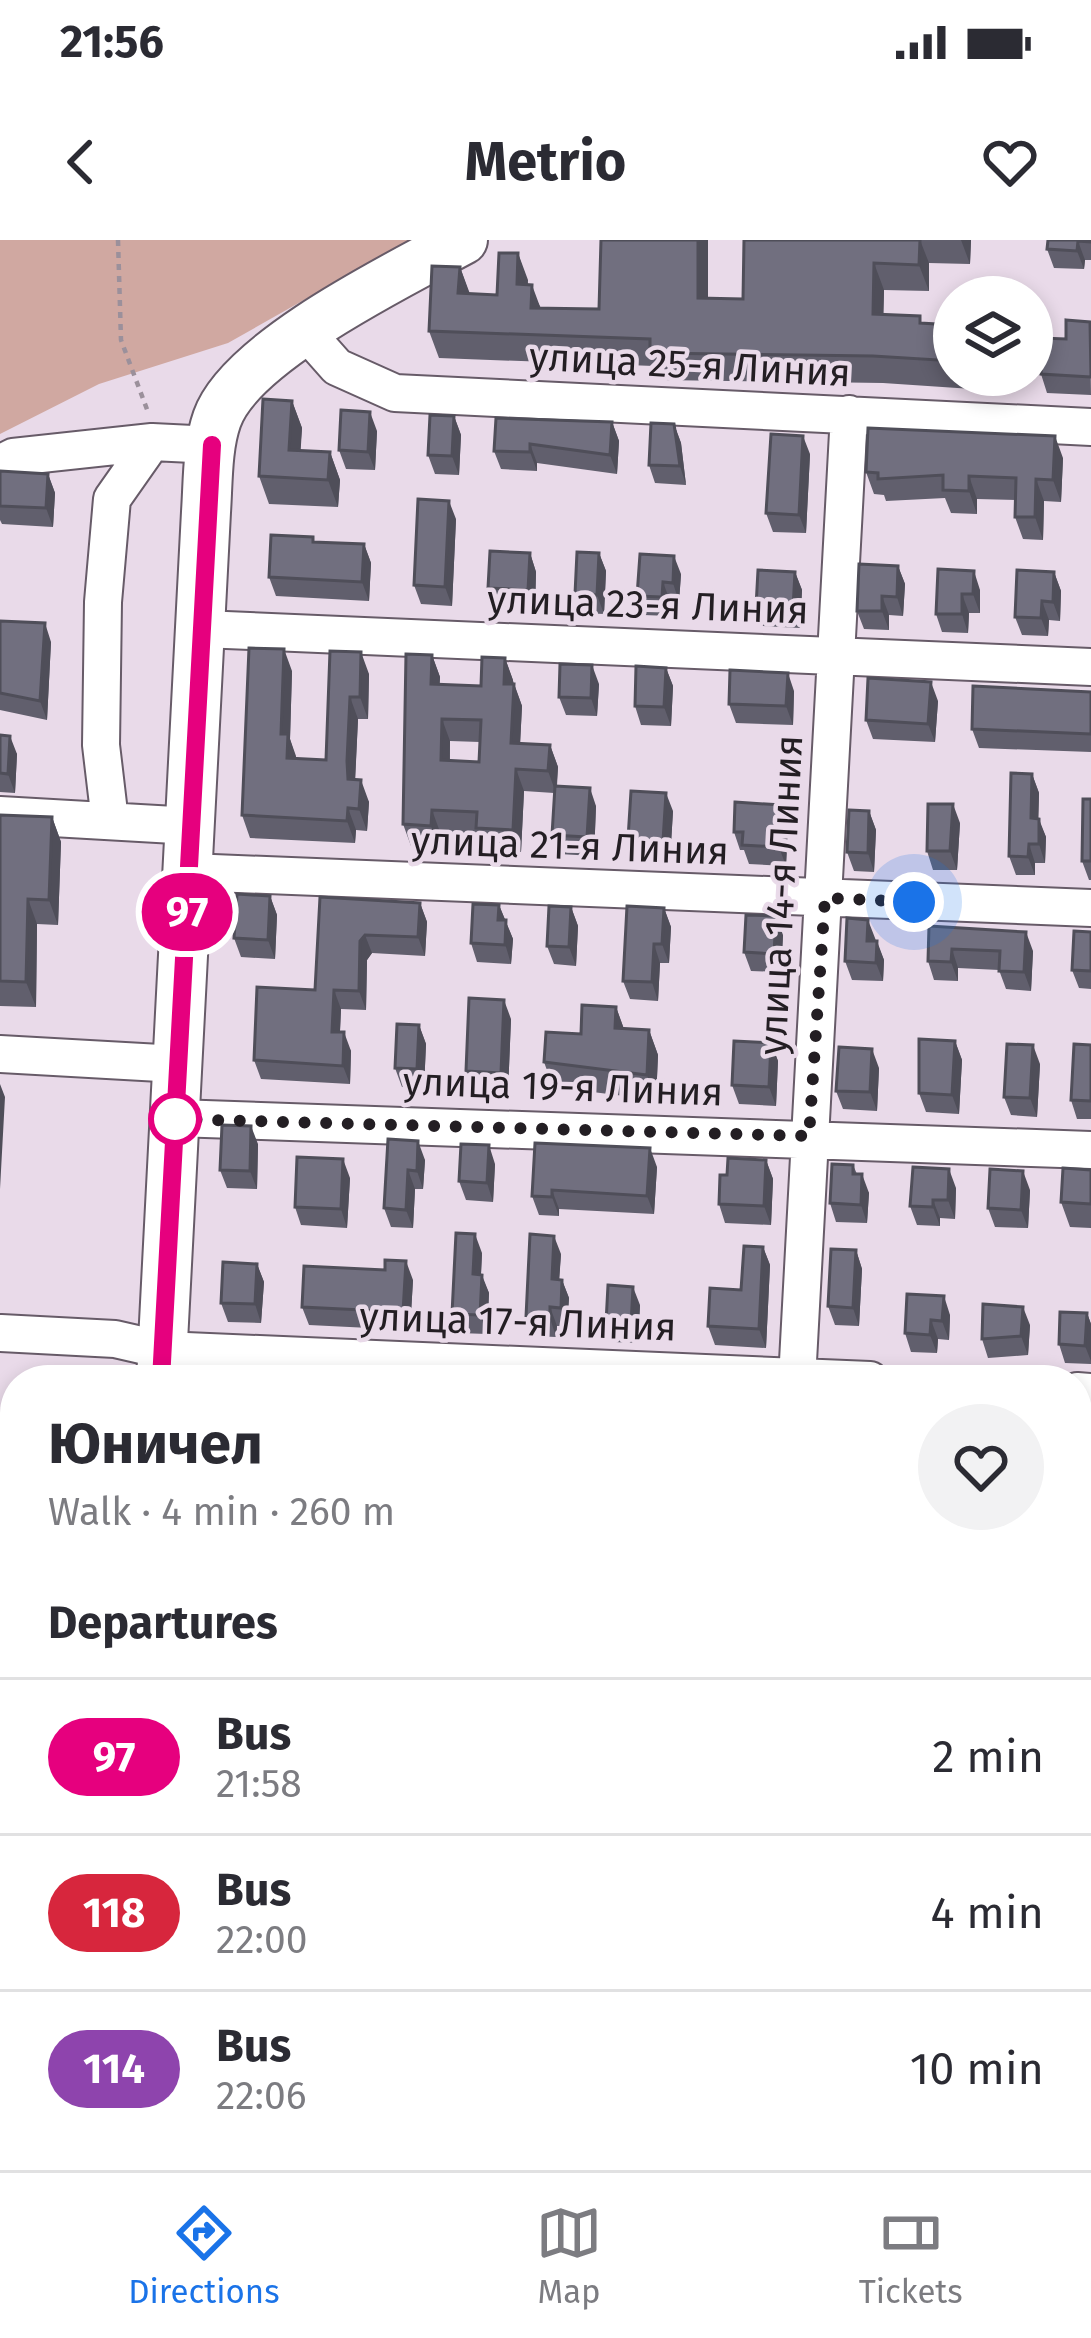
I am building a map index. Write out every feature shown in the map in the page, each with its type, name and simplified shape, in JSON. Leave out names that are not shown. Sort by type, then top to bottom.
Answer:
[{"type":"main road","points":[[162,1365],[212,445],[230,395],[249,373],[306,332],[463,240]]},
{"type":"street","name":"улица 25-я Линия","points":[[306,332],[337,367],[395,393],[1091,427]]},
{"type":"street","name":"улица 14-я Линия","points":[[798,1365],[849,414]]},
{"type":"street","points":[[110,821],[101,745],[103,602],[112,499],[152,442]]},
{"type":"street","points":[[0,464],[13,457],[152,442],[212,445]]},
{"type":"street","name":"улица 23-я Линия","points":[[202,629],[1091,667]]},
{"type":"street","name":"улица 21-я Линия","points":[[0,815],[110,821],[190,849],[825,898],[1091,908]]},
{"type":"street","points":[[0,1054],[178,1064]]},
{"type":"street","name":"улица 19-я Линия","points":[[176,1118],[809,1136],[1091,1150]]},
{"type":"street","name":"улица 17-я Линия","points":[[1,1333],[115,1339],[162,1365]]},
{"type":"path","points":[[118,240],[121,340],[147,403],[152,442]]},
{"type":"shaded area","points":[[0,240],[410,240],[228,343],[99,384],[0,434]]},
{"type":"building","points":[[601,240],[698,240],[698,298],[743,299],[744,240],[920,240],[919,265],[874,263],[873,314],[920,316],[920,323],[933,324],[933,360],[650,353],[650,339],[429,331],[432,266],[460,267],[458,293],[497,295],[499,253],[518,253],[517,284],[532,285],[531,308],[599,309]]},
{"type":"building","points":[[1048,240],[1090,240],[1090,242],[1078,241],[1077,251],[1047,249]]},
{"type":"building","points":[[1066,320],[1090,322],[1091,377],[1053,375],[1053,338],[1066,339]]},
{"type":"building","points":[[263,399],[292,401],[289,450],[330,452],[328,480],[259,476]]},
{"type":"building","points":[[341,410],[370,412],[368,452],[339,450]]},
{"type":"building","points":[[430,415],[454,416],[452,456],[428,455]]},
{"type":"building","points":[[496,418],[612,422],[610,455],[530,444],[530,452],[494,451]]},
{"type":"building","points":[[651,423],[674,424],[680,466],[649,465]]},
{"type":"building","points":[[868,428],[1055,436],[1053,480],[1036,479],[1035,517],[1015,517],[1016,478],[969,476],[969,491],[943,490],[943,475],[878,479],[878,473],[866,472]]},
{"type":"building","points":[[771,434],[803,436],[799,515],[766,513]]},
{"type":"building","points":[[0,471],[48,474],[46,508],[0,506]]},
{"type":"building","points":[[418,499],[449,501],[445,587],[414,585]]},
{"type":"building","points":[[271,535],[364,544],[362,582],[269,577]]},
{"type":"building","points":[[490,551],[530,553],[528,590],[488,588]]},
{"type":"building","points":[[577,552],[599,553],[597,595],[575,594]]},
{"type":"building","points":[[640,554],[674,556],[673,583],[663,582],[662,597],[637,596]]},
{"type":"building","points":[[859,564],[898,566],[897,597],[882,596],[882,611],[857,611]]},
{"type":"building","points":[[938,569],[974,571],[973,594],[962,594],[962,614],[936,614]]},
{"type":"building","points":[[758,570],[795,572],[793,609],[756,607]]},
{"type":"building","points":[[1017,570],[1054,572],[1053,602],[1042,601],[1041,618],[1015,617]]},
{"type":"building","points":[[0,621],[45,623],[40,701],[0,693]]},
{"type":"building","points":[[249,648],[284,649],[281,734],[288,734],[287,758],[326,760],[330,651],[361,652],[360,697],[350,697],[347,761],[348,779],[361,780],[359,809],[348,808],[347,821],[242,815]]},
{"type":"building","points":[[406,654],[432,655],[431,684],[481,686],[482,657],[505,658],[504,684],[514,684],[511,743],[550,745],[548,771],[516,769],[513,830],[476,828],[477,812],[432,810],[431,826],[403,824]],"holes":[[[442,719],[481,720],[479,762],[441,760]]]},
{"type":"building","points":[[560,664],[592,665],[591,698],[559,697]]},
{"type":"building","points":[[636,666],[666,668],[664,707],[635,706]]},
{"type":"building","points":[[730,670],[788,673],[786,706],[729,704]]},
{"type":"building","points":[[868,678],[931,682],[928,724],[866,720]]},
{"type":"building","points":[[973,686],[1091,692],[1091,734],[972,729]]},
{"type":"building","points":[[0,735],[10,736],[8,774],[0,773]]},
{"type":"building","points":[[1011,773],[1032,774],[1031,818],[1039,819],[1039,844],[1029,844],[1028,857],[1009,856]]},
{"type":"building","points":[[555,786],[590,788],[587,837],[552,835]]},
{"type":"building","points":[[631,791],[666,793],[663,841],[628,839]]},
{"type":"building","points":[[1083,799],[1091,799],[1091,861],[1082,861]]},
{"type":"building","points":[[735,802],[781,805],[779,847],[742,845],[743,832],[734,832]]},
{"type":"building","points":[[928,804],[953,804],[950,851],[927,851]]},
{"type":"building","points":[[849,810],[869,811],[868,853],[847,852]]},
{"type":"building","points":[[0,815],[52,817],[49,900],[28,899],[26,982],[0,981]]},
{"type":"building","points":[[237,894],[270,896],[268,940],[234,938]]},
{"type":"building","points":[[320,897],[420,903],[418,937],[365,935],[360,941],[359,991],[334,990],[332,1032],[344,1032],[343,1066],[254,1060],[257,987],[315,990]]},
{"type":"building","points":[[473,904],[499,905],[498,920],[506,920],[505,945],[471,943]]},
{"type":"building","points":[[549,906],[571,907],[569,947],[547,946]]},
{"type":"building","points":[[627,906],[664,908],[662,944],[654,944],[652,982],[623,981]]},
{"type":"building","points":[[746,915],[776,916],[774,954],[744,952]]},
{"type":"building","points":[[847,918],[868,920],[867,941],[877,941],[876,963],[845,961]]},
{"type":"building","points":[[929,926],[1026,932],[1024,972],[999,971],[1000,951],[952,949],[951,962],[928,961]]},
{"type":"building","points":[[1074,931],[1091,932],[1091,971],[1072,970]]},
{"type":"building","points":[[469,998],[504,1000],[501,1073],[466,1071]]},
{"type":"building","points":[[582,1005],[616,1007],[615,1028],[649,1030],[647,1075],[544,1062],[546,1032],[581,1034]]},
{"type":"building","points":[[397,1024],[419,1025],[417,1069],[395,1068]]},
{"type":"building","points":[[919,1039],[955,1041],[952,1095],[919,1093]]},
{"type":"building","points":[[734,1041],[771,1043],[769,1087],[732,1085]]},
{"type":"building","points":[[1007,1044],[1033,1045],[1030,1098],[1004,1097]]},
{"type":"building","points":[[1074,1044],[1091,1045],[1091,1101],[1071,1100]]},
{"type":"building","points":[[839,1047],[872,1049],[870,1092],[836,1091]]},
{"type":"building","points":[[222,1125],[251,1126],[250,1171],[220,1170]]},
{"type":"building","points":[[388,1139],[418,1141],[417,1171],[408,1170],[406,1210],[384,1208]]},
{"type":"building","points":[[535,1143],[650,1148],[647,1196],[552,1190],[552,1197],[532,1196]]},
{"type":"building","points":[[461,1144],[489,1145],[487,1183],[459,1181]]},
{"type":"building","points":[[297,1157],[343,1159],[341,1209],[295,1207]]},
{"type":"building","points":[[728,1158],[766,1160],[764,1206],[719,1204],[720,1175],[727,1175]]},
{"type":"building","points":[[832,1164],[853,1165],[853,1174],[862,1174],[861,1205],[830,1203]]},
{"type":"building","points":[[913,1167],[949,1169],[948,1200],[933,1200],[933,1207],[910,1206]]},
{"type":"building","points":[[1063,1168],[1091,1170],[1091,1204],[1061,1202]]},
{"type":"building","points":[[990,1169],[1023,1171],[1021,1210],[988,1208]]},
{"type":"building","points":[[456,1233],[475,1234],[473,1274],[482,1275],[480,1315],[452,1314]]},
{"type":"building","points":[[530,1234],[554,1236],[552,1279],[562,1280],[561,1308],[550,1307],[550,1318],[526,1317]]},
{"type":"building","points":[[744,1246],[763,1247],[759,1329],[708,1326],[710,1288],[741,1290]]},
{"type":"building","points":[[831,1249],[856,1250],[853,1308],[828,1306]]},
{"type":"building","points":[[385,1260],[406,1261],[403,1312],[302,1307],[304,1266],[385,1270]]},
{"type":"building","points":[[223,1262],[257,1264],[255,1304],[221,1303]]},
{"type":"building","points":[[608,1285],[633,1287],[631,1325],[606,1323]]},
{"type":"building","points":[[907,1294],[944,1296],[942,1321],[931,1320],[930,1335],[905,1333]]},
{"type":"building","points":[[983,1304],[1023,1307],[1021,1336],[982,1339]]},
{"type":"building","points":[[1060,1312],[1087,1313],[1085,1346],[1059,1344]]},
{"type":"bus line","name":"97","points":[[162,1365],[212,445]]},
{"type":"route","points":[[175,1119],[809,1136],[825,898],[914,902]]}]
